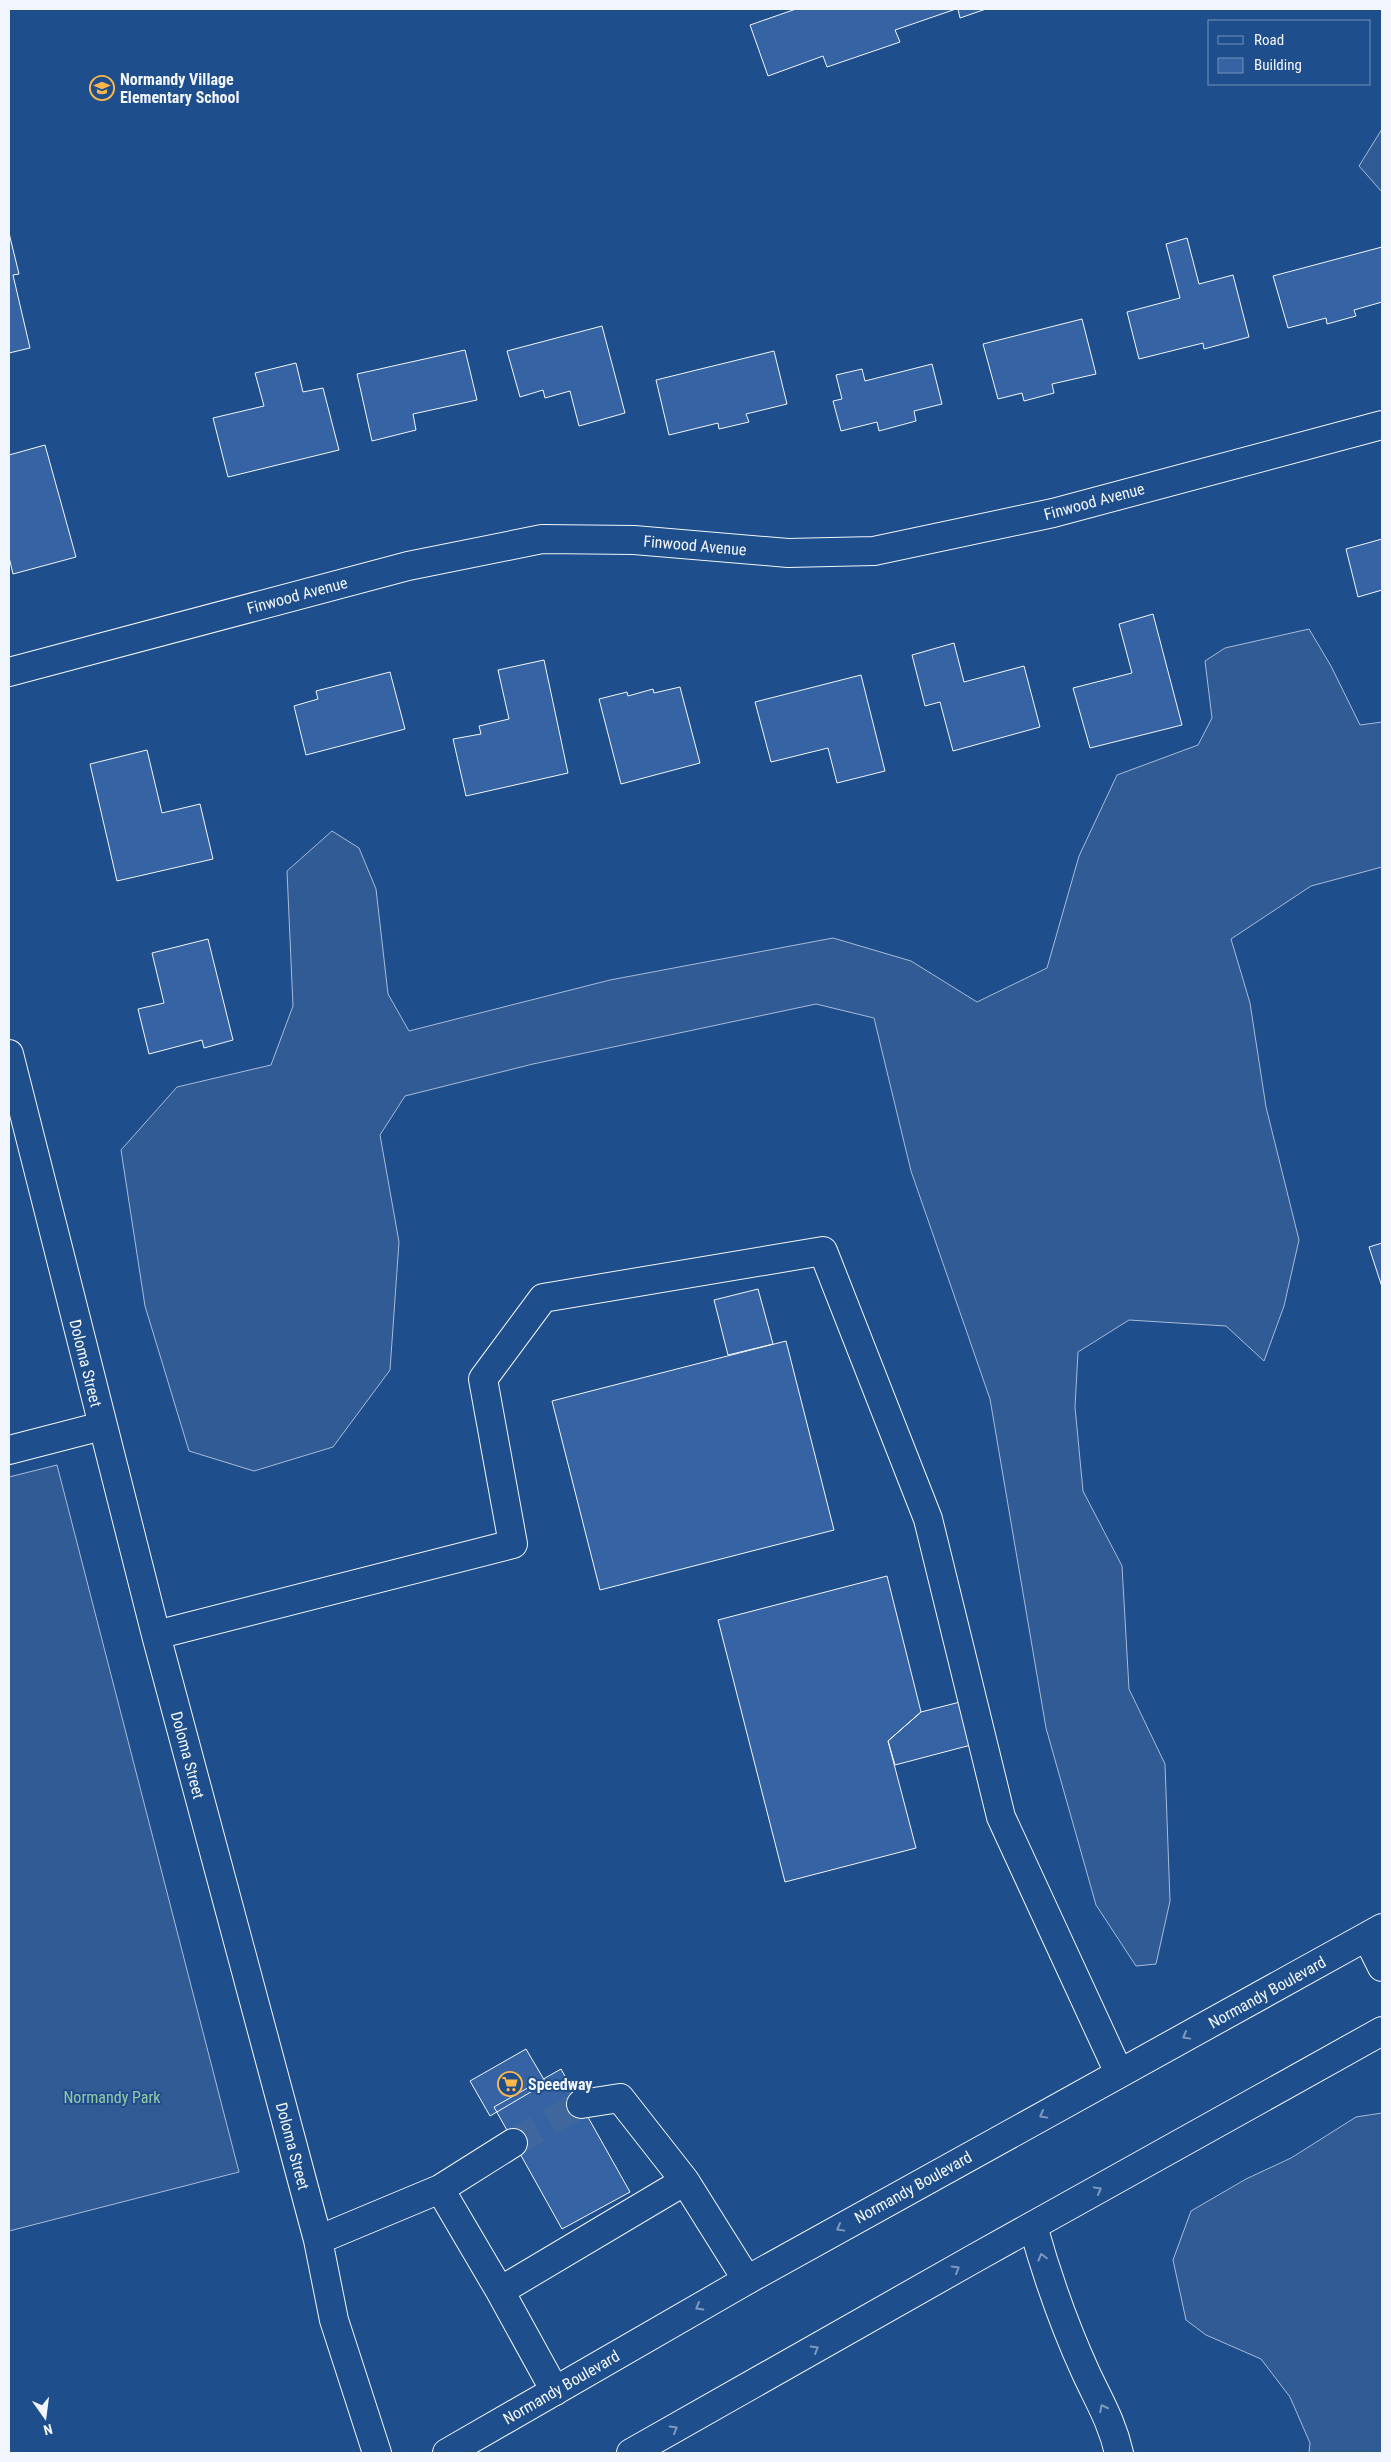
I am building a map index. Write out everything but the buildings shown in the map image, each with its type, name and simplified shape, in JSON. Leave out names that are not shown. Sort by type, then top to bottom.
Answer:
[{"type":"street","name":"Finwood Avenue","points":[[9,672],[408,566],[542,540],[634,540],[788,553],[874,551],[1053,513],[1382,425]]},
{"type":"street","name":"Doloma Street","points":[[9,1054],[156,1635],[318,2240],[334,2320],[377,2453]]},
{"type":"street","points":[[156,1635],[512,1544],[483,1379],[543,1298],[823,1251],[928,1519],[1001,1817],[1120,2073]]},
{"type":"street","points":[[9,1450],[102,1426]]},
{"type":"street","points":[[1374,1933],[1382,1967]]},
{"type":"street","name":"Normandy Boulevard","points":[[447,2453],[747,2280],[1374,1933]]},
{"type":"street","points":[[631,2453],[1382,2031]]},
{"type":"street","points":[[581,2104],[620,2098],[685,2181],[747,2280]]},
{"type":"street","points":[[318,2240],[440,2189],[514,2143]]},
{"type":"street","points":[[500,2291],[685,2181]]},
{"type":"street","points":[[440,2189],[500,2291],[555,2391]]},
{"type":"street","points":[[1033,2226],[1048,2281],[1086,2373],[1114,2428],[1119,2453]]},
{"type":"shaded area","points":[[1382,129],[1382,192],[1359,166]]},
{"type":"shaded area","points":[[1309,629],[1331,666],[1360,725],[1382,722],[1382,867],[1311,886],[1231,939],[1250,1003],[1266,1107],[1299,1240],[1284,1306],[1264,1361],[1226,1326],[1129,1320],[1078,1352],[1075,1407],[1083,1491],[1122,1566],[1129,1689],[1165,1764],[1170,1901],[1156,1964],[1136,1966],[1096,1905],[1046,1728],[990,1399],[911,1171],[874,1018],[816,1004],[533,1064],[405,1096],[380,1135],[399,1242],[390,1370],[333,1447],[254,1471],[189,1451],[145,1306],[121,1150],[177,1087],[271,1065],[293,1006],[287,871],[332,831],[359,848],[376,889],[388,994],[409,1031],[610,980],[833,938],[911,961],[977,1002],[1047,968],[1079,856],[1117,775],[1198,745],[1212,718],[1205,661],[1225,648]]},
{"type":"shaded area","name":"Normandy Park","points":[[57,1465],[239,2172],[9,2231],[9,1477]]},
{"type":"shaded area","points":[[1382,2113],[1382,2453],[1309,2453],[1310,2443],[1290,2397],[1261,2359],[1206,2335],[1186,2320],[1173,2260],[1191,2211],[1246,2179],[1291,2158],[1356,2117]]},
{"type":"tunnel","points":[[513,2143],[581,2104]]},
{"type":"place","name":"Normandy Village Elementary School","points":[[102,88]]},
{"type":"place","name":"Speedway","points":[[510,2084]]}]
